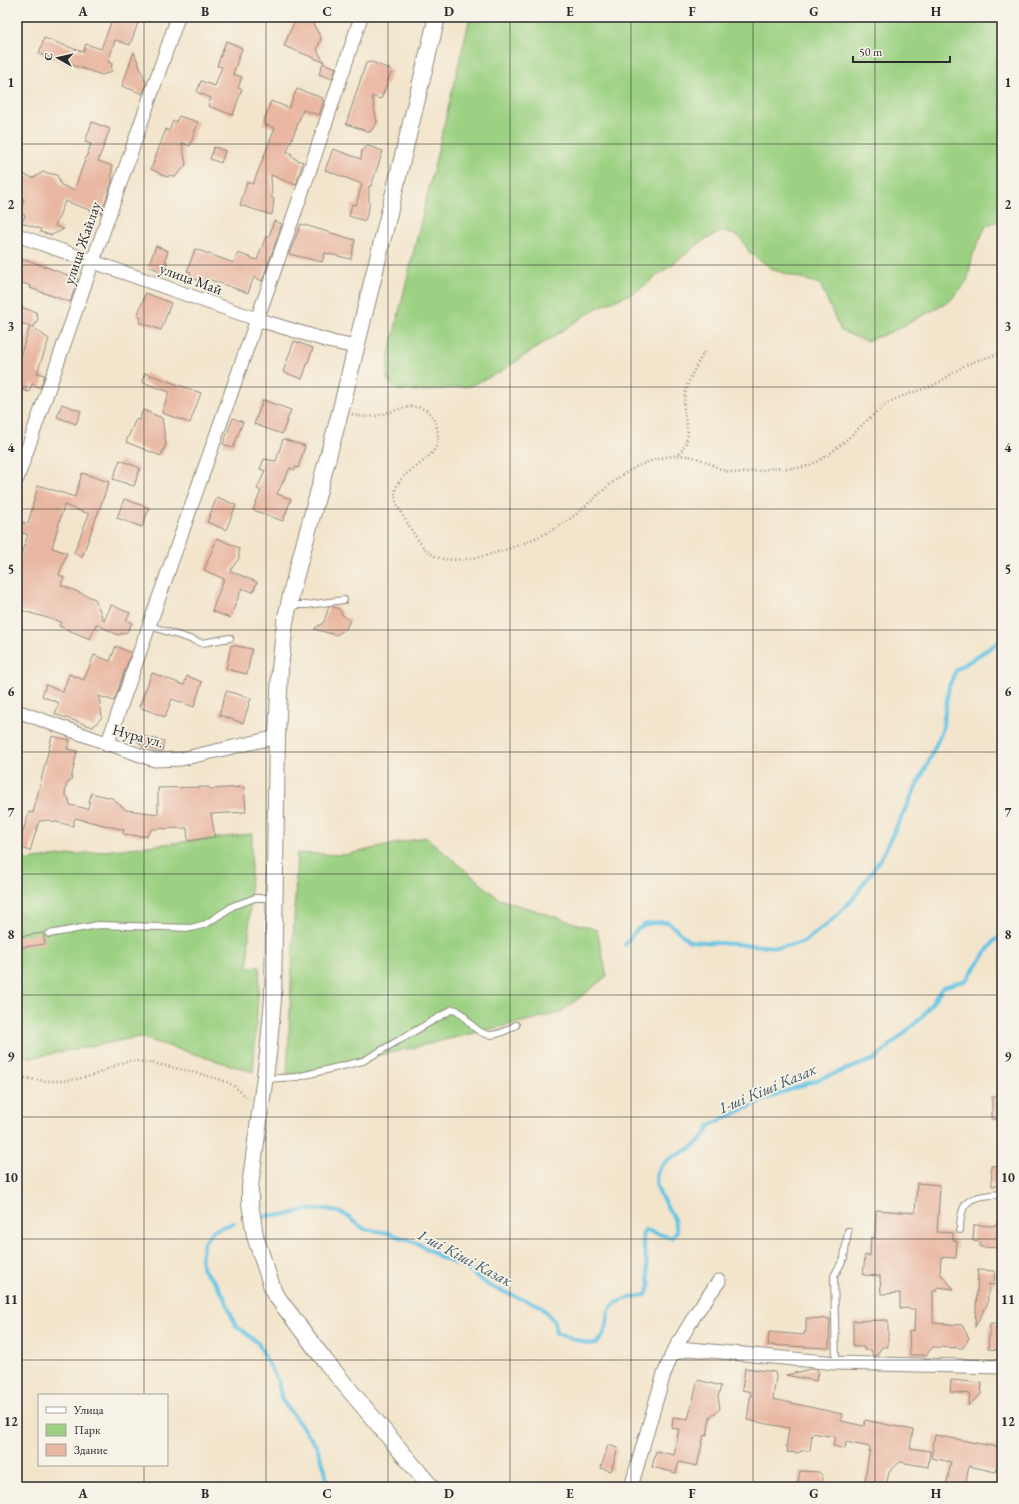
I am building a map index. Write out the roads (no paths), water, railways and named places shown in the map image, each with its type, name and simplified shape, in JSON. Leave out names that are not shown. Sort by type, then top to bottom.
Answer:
[{"type":"street","name":"улица Жайлау","points":[[17,479],[178,17]]},
{"type":"street","points":[[107,745],[315,155],[361,17]]},
{"type":"street","points":[[431,1487],[326,1362],[274,1293],[255,1236],[250,1203],[250,1186],[265,1079],[272,999],[277,737],[280,669],[285,622],[341,409],[437,17]]},
{"type":"street","name":"улица Май","points":[[17,235],[256,319],[332,342],[356,347]]},
{"type":"street","name":"Нура ул.","points":[[17,711],[107,745],[154,760],[181,760],[277,737]]},
{"type":"street","points":[[631,1487],[663,1377],[672,1354],[696,1313],[719,1280]]},
{"type":"street","points":[[672,1354],[690,1349],[836,1363],[1001,1367]]},
{"type":"lane","points":[[289,605],[308,605],[344,600]]},
{"type":"lane","points":[[150,626],[202,643],[230,638]]},
{"type":"lane","points":[[49,934],[98,925],[191,928],[206,924],[233,906],[255,898],[274,898]]},
{"type":"lane","points":[[265,1079],[297,1077],[363,1061],[453,1009],[458,1010],[474,1028],[485,1036],[500,1034],[516,1025]]},
{"type":"lane","points":[[960,1230],[963,1206],[970,1199],[1002,1194]]},
{"type":"lane","points":[[836,1363],[834,1276],[844,1258],[848,1231]]},
{"type":"waterway","points":[[625,945],[638,928],[647,924],[668,922],[689,941],[778,947],[802,943],[830,922],[852,900],[880,860],[942,731],[949,686],[956,670],[1002,640]]},
{"type":"waterway","name":"1-ші Кіші Казак","points":[[256,1218],[272,1215],[287,1215],[305,1210],[328,1209],[344,1214],[364,1229],[389,1233],[419,1244],[442,1258],[467,1269],[491,1287],[541,1306],[554,1321],[556,1333],[585,1343],[596,1344],[603,1335],[611,1307],[628,1298],[646,1295],[650,1286],[642,1235],[645,1230],[672,1238],[677,1231],[675,1220],[661,1196],[656,1183],[656,1177],[662,1165],[699,1142],[705,1135],[710,1125],[775,1095],[875,1059],[922,1017],[943,987],[966,980],[995,940],[1002,936]]},
{"type":"waterway","name":"1-ші Кіші Казак","points":[[234,1223],[214,1230],[204,1242],[201,1258],[203,1270],[215,1282],[225,1298],[235,1325],[258,1343],[278,1382],[282,1400],[317,1447],[325,1469],[328,1487]]}]
